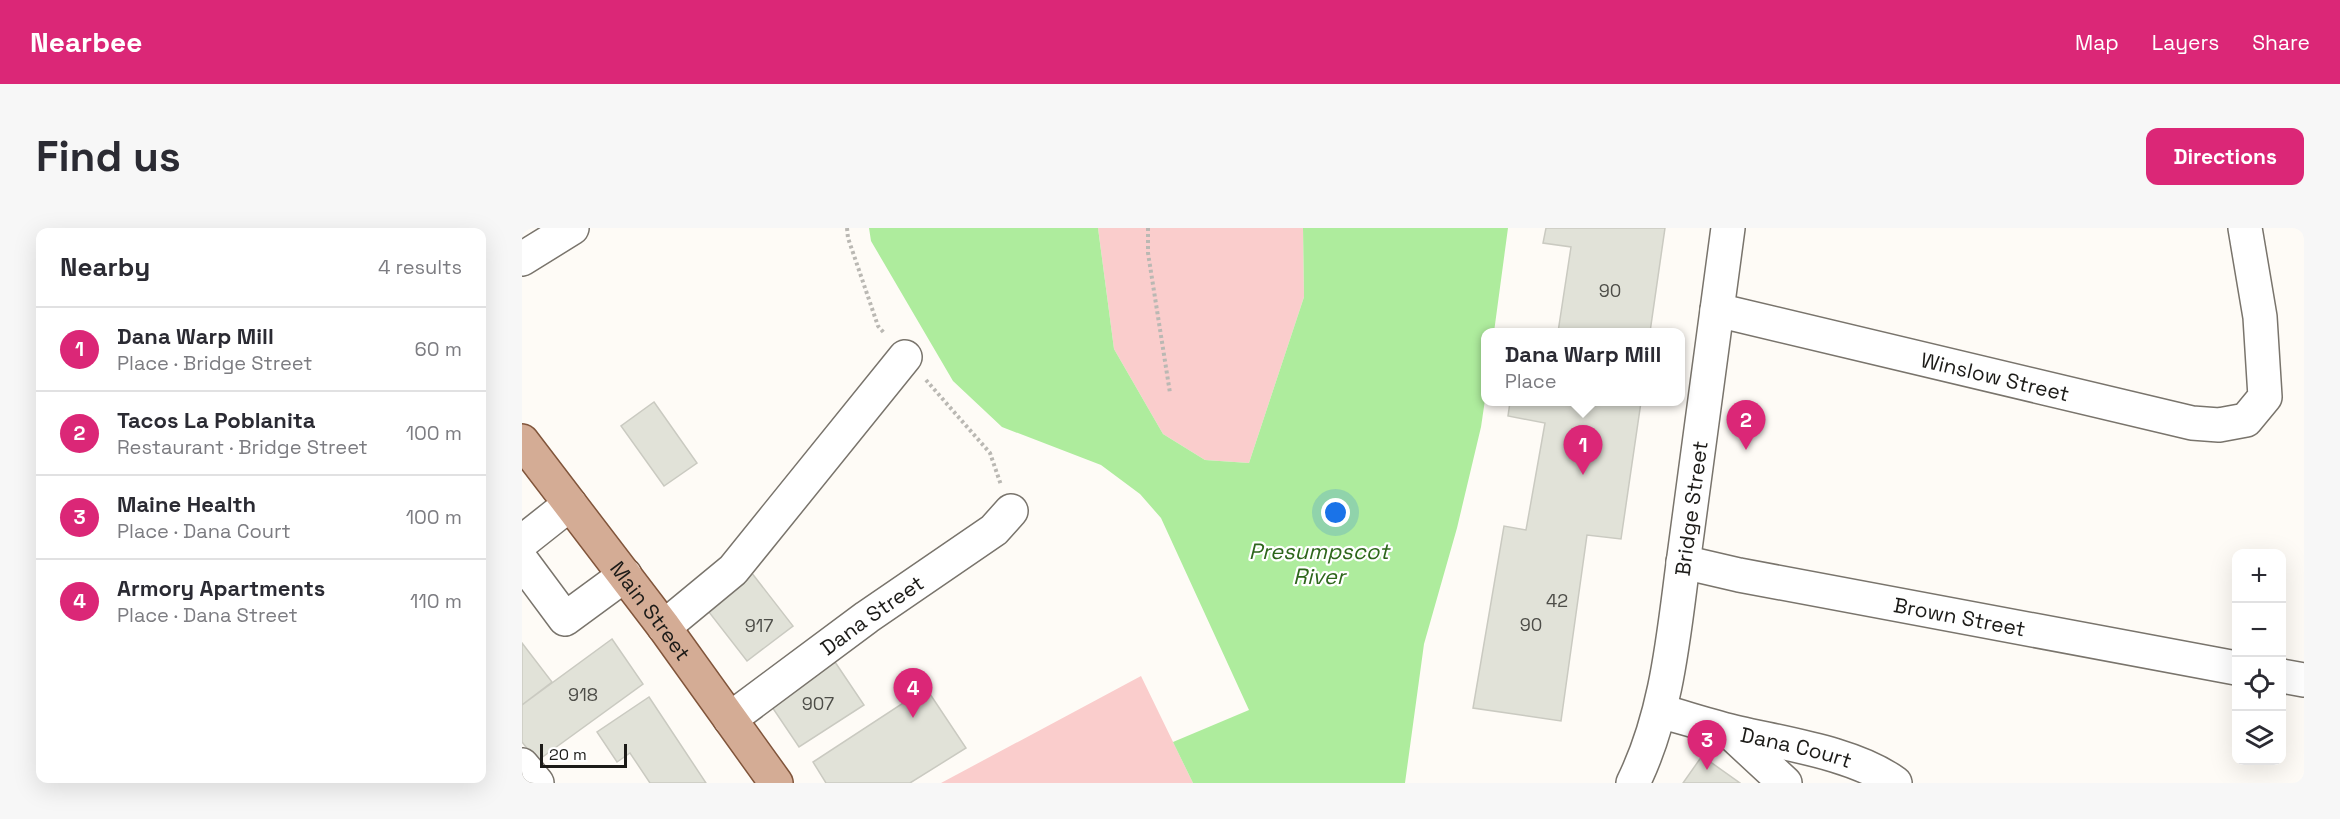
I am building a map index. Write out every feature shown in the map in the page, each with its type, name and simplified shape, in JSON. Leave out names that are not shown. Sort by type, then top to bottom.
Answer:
[{"type":"main road","name":"Main Street","points":[[522,441],[664,627],[776,783]]},
{"type":"street","points":[[522,259],[572,228]]},
{"type":"street","name":"Bridge Street","points":[[1633,783],[1660,711],[1674,640],[1728,228]]},
{"type":"street","name":"Winslow Street","points":[[1717,310],[2192,423],[2220,425],[2246,420],[2265,398],[2260,317],[2245,228]]},
{"type":"street","points":[[664,627],[733,570],[905,357]]},
{"type":"street","points":[[522,542],[570,504]]},
{"type":"street","name":"Dana Street","points":[[730,719],[867,617],[994,530],[1011,511]]},
{"type":"street","points":[[522,561],[565,619],[625,575]]},
{"type":"street","name":"Brown Street","points":[[1683,562],[1739,575],[2232,667]]},
{"type":"street","points":[[2286,677],[2304,680]]},
{"type":"street","name":"Dana Court","points":[[1660,711],[1728,731],[1836,756],[1886,776],[1895,783]]},
{"type":"street","points":[[1728,731],[1785,783]]},
{"type":"street","points":[[522,765],[537,783]]},
{"type":"path","points":[[847,228],[848,238],[878,326],[990,453],[1011,511]]},
{"type":"path","points":[[1148,228],[1148,253],[1170,393]]},
{"type":"shaded area","points":[[1098,228],[1303,228],[1304,297],[1249,463],[1205,460],[1163,434],[1114,349]]},
{"type":"shaded area","points":[[1141,676],[1193,783],[941,783]]},
{"type":"water","name":"Presumpscot River","points":[[869,228],[1098,228],[1114,349],[1163,434],[1205,460],[1249,463],[1304,297],[1303,228],[1508,228],[1495,328],[1481,328],[1481,406],[1484,406],[1481,427],[1457,528],[1424,644],[1405,783],[1193,783],[1173,742],[1249,710],[1161,518],[1140,494],[1101,465],[1002,427],[953,381],[871,241]]},
{"type":"building","points":[[1546,228],[1665,228],[1651,328],[1559,328],[1571,247],[1543,243]]},
{"type":"building","points":[[654,402],[697,463],[664,486],[621,426]]},
{"type":"building","points":[[1509,406],[1640,406],[1621,539],[1587,535],[1561,721],[1473,708],[1504,526],[1526,530],[1545,423],[1508,416]]},
{"type":"building","points":[[751,572],[793,626],[747,661],[705,607]]},
{"type":"building","points":[[612,639],[643,684],[537,761],[522,742],[522,705]]},
{"type":"building","points":[[522,643],[552,682],[522,705]]},
{"type":"building","points":[[835,662],[864,705],[799,747],[770,704]]},
{"type":"building","points":[[926,688],[966,748],[910,783],[826,783],[813,762]]},
{"type":"building","points":[[649,697],[706,783],[650,783],[630,753],[617,762],[597,732]]},
{"type":"building","points":[[1702,756],[1740,783],[1683,783]]},
{"type":"place","name":"Tacos La Poblanita","points":[[1746,450]]},
{"type":"place","name":"Dana Warp Mill","points":[[1583,475]]},
{"type":"place","name":"Armory Apartments","points":[[913,718]]},
{"type":"place","name":"Maine Health","points":[[1707,770]]}]
